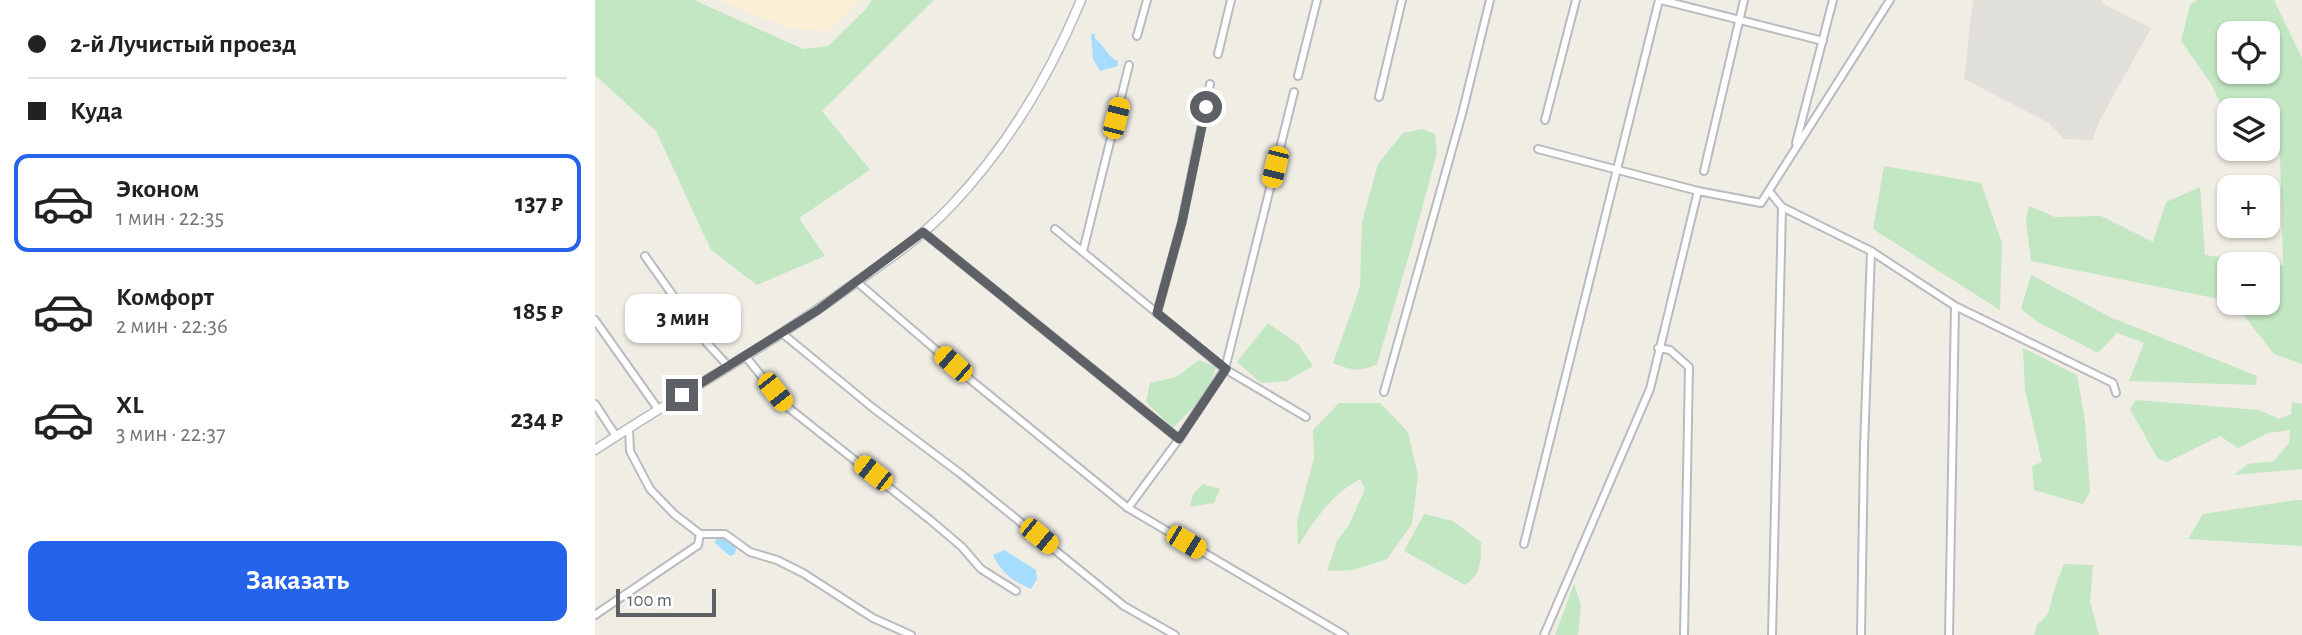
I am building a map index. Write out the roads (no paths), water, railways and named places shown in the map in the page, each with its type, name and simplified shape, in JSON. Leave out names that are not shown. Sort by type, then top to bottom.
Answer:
[{"type":"street","points":[[595,450],[783,334],[923,232],[951,206],[1014,129],[1047,73],[1081,0]]},
{"type":"street","points":[[1137,36],[1147,0]]},
{"type":"street","points":[[1218,54],[1231,0]]},
{"type":"street","points":[[1297,76],[1317,0]]},
{"type":"street","points":[[1379,97],[1402,0]]},
{"type":"street","points":[[1384,392],[1462,114],[1490,0]]},
{"type":"street","points":[[1545,120],[1576,0]]},
{"type":"street","points":[[1524,544],[1660,0],[1823,41]]},
{"type":"street","points":[[1704,171],[1744,0]]},
{"type":"street","points":[[1795,148],[1833,0]]},
{"type":"street","points":[[1538,149],[1698,191],[1761,203],[1890,0]]},
{"type":"street","points":[[1083,251],[1129,65]]},
{"type":"street","points":[[1157,313],[1182,222],[1210,84]]},
{"type":"street","points":[[1128,508],[1226,369],[1294,92]]},
{"type":"street","points":[[1544,635],[1650,389],[1698,191]]},
{"type":"street","points":[[1769,191],[1782,207],[1871,251],[1955,306],[2113,383],[2116,393]]},
{"type":"street","points":[[1772,635],[1782,207]]},
{"type":"street","points":[[1055,229],[1226,369],[1306,417]]},
{"type":"street","points":[[923,232],[1179,439]]},
{"type":"street","points":[[1861,635],[1871,251]]},
{"type":"street","points":[[645,256],[706,342],[729,367]]},
{"type":"street","points":[[857,282],[972,381],[1128,508],[1344,635]]},
{"type":"street","points":[[1949,635],[1955,306]]},
{"type":"street","points":[[595,320],[658,409]]},
{"type":"street","points":[[783,334],[1124,606],[1175,635]]},
{"type":"street","points":[[1658,348],[1670,350],[1689,367],[1684,635]]},
{"type":"street","points":[[746,357],[785,405],[929,519],[962,547],[981,569],[1016,590]]},
{"type":"street","points":[[595,404],[616,436]]},
{"type":"street","points":[[629,428],[630,451],[650,489],[674,514],[700,534],[725,534],[750,552],[777,560],[803,573],[873,618],[911,635]]},
{"type":"street","points":[[595,615],[698,545],[700,534]]},
{"type":"water","points":[[1091,34],[1095,34],[1095,39],[1118,61],[1118,66],[1100,71],[1093,59]]},
{"type":"water","points":[[717,537],[725,539],[736,548],[735,554],[730,556],[715,543]]},
{"type":"water","points":[[1004,550],[1036,570],[1037,579],[1031,589],[1014,580],[1000,567],[993,555]]}]
